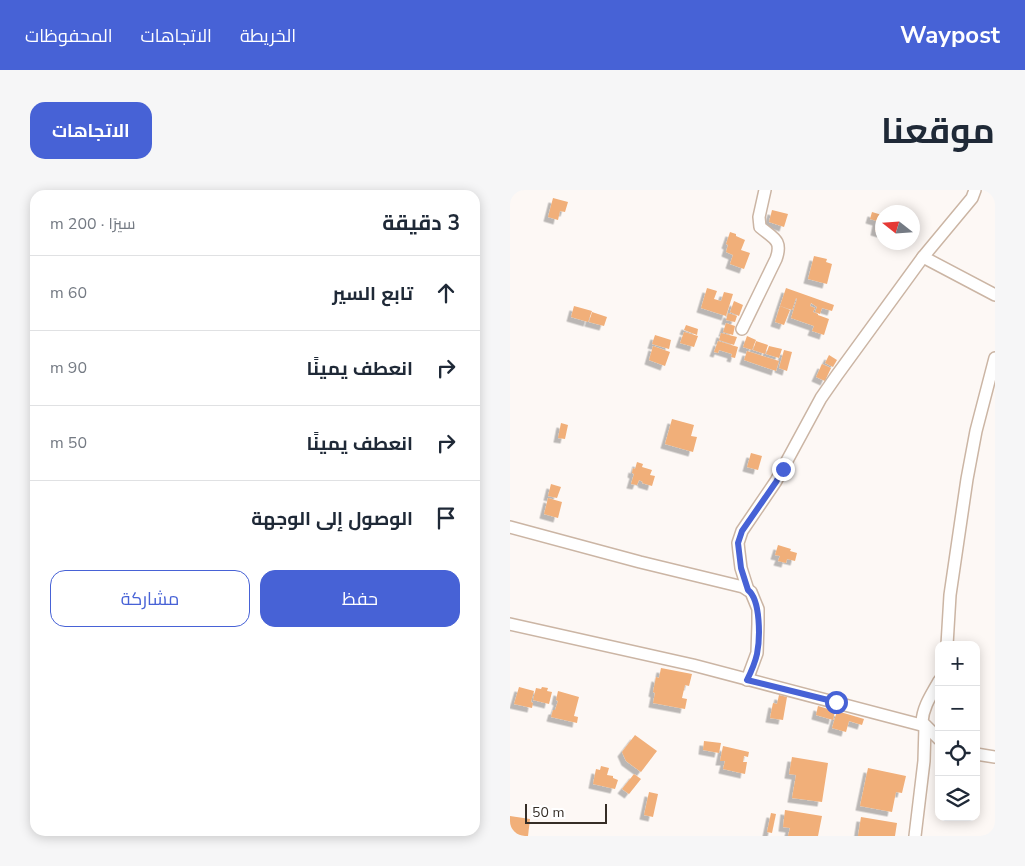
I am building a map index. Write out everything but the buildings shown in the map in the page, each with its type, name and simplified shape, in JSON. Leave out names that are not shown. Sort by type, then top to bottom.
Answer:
[{"type":"street","points":[[742,329],[779,251],[777,242],[760,227],[759,217],[765,190]]},
{"type":"street","points":[[748,590],[741,568],[738,543],[742,531],[776,482],[821,398],[922,256],[972,198],[975,190]]},
{"type":"street","points":[[922,256],[995,295]]},
{"type":"street","points":[[947,641],[950,595],[967,479],[976,432],[995,358]]},
{"type":"street","points":[[510,527],[743,587],[748,590],[751,592],[758,609],[758,624],[757,653],[747,680]]},
{"type":"street","points":[[510,624],[693,665],[925,726]]},
{"type":"street","points":[[935,736],[922,722],[922,713],[936,686]]},
{"type":"street","points":[[916,836],[924,762],[925,726]]},
{"type":"street","points":[[980,755],[995,758]]},
{"type":"route","points":[[783,469],[742,531],[738,543],[741,568],[748,590],[751,592],[758,609],[757,653],[747,680],[836,702]]}]
